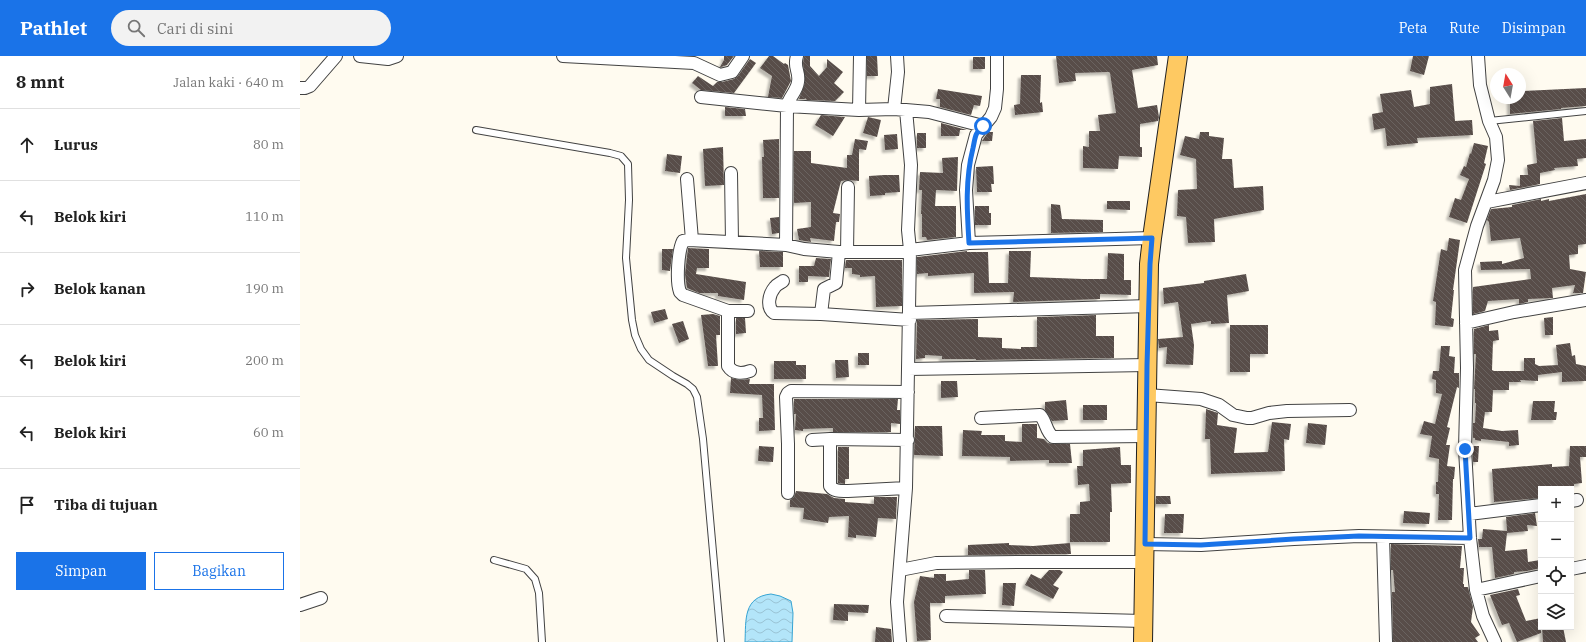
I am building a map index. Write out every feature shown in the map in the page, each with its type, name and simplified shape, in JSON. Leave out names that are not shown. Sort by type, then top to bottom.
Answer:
[{"type":"main road","points":[[1143,642],[1150,264],[1152,238],[1178,56]]},
{"type":"street","points":[[300,88],[310,86],[336,56]]},
{"type":"street","points":[[360,56],[388,59],[397,56]]},
{"type":"street","points":[[563,56],[694,63],[720,75],[732,72],[743,56]]},
{"type":"street","points":[[786,245],[787,106],[788,100],[798,84],[798,73],[795,66],[797,56]]},
{"type":"street","points":[[859,110],[860,56]]},
{"type":"street","points":[[894,109],[898,72],[897,56]]},
{"type":"street","points":[[969,243],[966,190],[968,165],[976,135],[991,117],[994,108],[997,89],[997,56]]},
{"type":"street","points":[[1478,56],[1480,86],[1489,121],[1496,137],[1498,160],[1496,172],[1487,202],[1477,226],[1465,270],[1465,449],[1470,538],[1476,590],[1483,616],[1495,642]]},
{"type":"street","points":[[701,97],[787,106],[859,110],[894,109],[929,112],[983,126]]},
{"type":"street","points":[[900,642],[897,602],[906,488],[910,316],[910,250],[908,230],[911,166],[906,110]]},
{"type":"street","points":[[731,173],[732,242]]},
{"type":"street","points":[[686,178],[692,240]]},
{"type":"street","points":[[1487,202],[1586,183]]},
{"type":"street","points":[[821,314],[824,289],[836,283],[843,252],[848,187]]},
{"type":"street","points":[[748,311],[728,311],[683,295],[680,292],[678,273],[680,248],[683,241],[692,240],[786,245],[804,249],[843,252],[905,252],[910,250],[969,243],[1152,238]]},
{"type":"street","points":[[784,281],[776,286],[771,293],[769,306],[770,310],[774,313],[821,314],[863,318],[1149,306]]},
{"type":"street","points":[[1466,323],[1514,312],[1586,300]]},
{"type":"street","points":[[728,311],[728,366],[735,372],[750,371]]},
{"type":"street","points":[[908,369],[1147,365]]},
{"type":"street","points":[[788,493],[786,397],[788,393],[791,391],[908,392]]},
{"type":"street","points":[[1147,395],[1201,399],[1219,405],[1233,415],[1247,418],[1287,411],[1350,410]]},
{"type":"street","points":[[981,418],[1040,415],[1044,420],[1050,436],[1053,437],[1146,436]]},
{"type":"street","points":[[830,439],[830,486],[832,489],[848,492],[906,488]]},
{"type":"street","points":[[812,440],[908,440]]},
{"type":"street","points":[[1469,514],[1538,505]]},
{"type":"street","points":[[1145,544],[1201,545],[1294,539],[1383,537],[1470,538]]},
{"type":"street","points":[[1383,537],[1386,642]]},
{"type":"street","points":[[900,570],[936,563],[1145,562]]},
{"type":"street","points":[[1574,568],[1586,566]]},
{"type":"street","points":[[1476,590],[1538,577]]},
{"type":"street","points":[[300,605],[321,598]]},
{"type":"street","points":[[946,616],[1143,621]]},
{"type":"lane","points":[[1489,121],[1586,112]]},
{"type":"lane","points":[[476,130],[610,153],[621,156],[628,164],[629,200],[626,258],[632,320],[635,335],[641,349],[649,360],[687,384],[693,389],[697,397],[704,447],[721,642]]},
{"type":"lane","points":[[494,560],[526,569],[535,579],[539,593],[542,642]]},
{"type":"water","points":[[771,594],[791,601],[793,613],[792,642],[745,642],[746,618],[751,605],[755,600],[762,596]]},
{"type":"building","points":[[724,56],[734,56],[727,65],[720,67],[724,60]]},
{"type":"building","points":[[769,56],[773,56],[784,64],[785,63],[788,65],[791,81],[782,98],[768,97],[772,76],[760,68]]},
{"type":"building","points":[[804,56],[810,56],[810,66],[819,76],[827,67],[827,59],[843,72],[834,83],[844,92],[835,101],[807,100],[805,98],[799,99],[805,83],[803,63]]},
{"type":"building","points":[[867,56],[877,56],[878,76],[867,76]]},
{"type":"building","points":[[1056,56],[1157,56],[1158,65],[1132,70],[1138,108],[1157,105],[1159,117],[1158,121],[1140,124],[1140,147],[1142,147],[1142,157],[1119,156],[1118,169],[1083,168],[1083,146],[1089,147],[1089,131],[1100,131],[1098,115],[1116,113],[1110,73],[1075,73],[1076,81],[1059,83]]},
{"type":"building","points":[[1413,56],[1429,56],[1424,75],[1410,71]]},
{"type":"building","points":[[973,57],[985,57],[985,69],[973,69]]},
{"type":"building","points":[[750,59],[756,63],[734,93],[701,90],[692,83],[698,76],[713,86],[717,82],[734,79],[738,76]]},
{"type":"building","points":[[1021,75],[1041,75],[1040,103],[1042,102],[1043,112],[1015,115],[1014,105],[1020,104]]},
{"type":"building","points":[[1452,84],[1455,121],[1472,120],[1473,135],[1417,138],[1418,143],[1387,146],[1385,128],[1374,130],[1372,114],[1383,112],[1380,94],[1411,90],[1414,107],[1430,104],[1430,87]]},
{"type":"building","points":[[1586,88],[1586,106],[1510,114],[1510,104],[1526,104],[1526,91]]},
{"type":"building","points":[[938,89],[982,96],[980,106],[974,105],[971,115],[940,107],[940,99],[936,99]]},
{"type":"building","points":[[725,107],[745,109],[746,116],[725,116]]},
{"type":"building","points":[[821,115],[845,117],[833,136],[815,125]]},
{"type":"building","points":[[868,117],[881,120],[877,137],[863,133]]},
{"type":"building","points":[[1562,118],[1564,141],[1586,139],[1586,158],[1577,159],[1578,166],[1554,168],[1555,170],[1540,173],[1540,184],[1510,190],[1509,185],[1520,186],[1520,175],[1528,175],[1527,165],[1537,163],[1533,121]]},
{"type":"building","points":[[941,123],[967,130],[960,130],[959,136],[941,136]]},
{"type":"building","points":[[988,132],[993,132],[992,141],[982,141]]},
{"type":"building","points":[[1200,132],[1209,132],[1209,136],[1224,138],[1222,159],[1232,159],[1234,188],[1263,186],[1264,210],[1214,219],[1215,242],[1188,243],[1186,217],[1177,216],[1178,190],[1197,189],[1196,159],[1180,155],[1185,136],[1199,139]]},
{"type":"building","points":[[917,133],[926,133],[926,148],[917,148]]},
{"type":"building","points":[[897,134],[898,149],[885,150],[884,135]]},
{"type":"building","points":[[779,139],[779,198],[763,198],[763,140]]},
{"type":"building","points":[[855,139],[868,141],[866,150],[859,149],[859,181],[841,181],[833,213],[840,214],[839,222],[836,222],[834,241],[810,238],[811,242],[799,240],[797,229],[811,227],[811,202],[794,203],[794,151],[811,151],[811,163],[847,168],[847,155],[852,155]]},
{"type":"building","points":[[1474,143],[1488,146],[1484,163],[1486,164],[1467,223],[1449,217],[1455,198],[1461,200],[1469,179],[1460,175],[1464,166],[1466,167]]},
{"type":"building","points":[[723,147],[724,185],[705,186],[703,149]]},
{"type":"building","points":[[667,154],[682,156],[680,173],[665,171]]},
{"type":"building","points":[[958,157],[957,191],[936,190],[935,206],[956,206],[956,237],[927,240],[926,237],[922,237],[922,190],[919,190],[920,172],[943,173],[942,158]]},
{"type":"building","points":[[993,166],[994,184],[991,184],[992,192],[977,192],[976,167]]},
{"type":"building","points":[[899,175],[900,192],[870,196],[869,176]]},
{"type":"building","points":[[1586,194],[1586,244],[1578,245],[1578,254],[1569,255],[1570,269],[1586,272],[1583,293],[1573,293],[1575,285],[1552,288],[1553,298],[1528,299],[1528,302],[1519,304],[1519,299],[1488,301],[1485,311],[1473,314],[1473,287],[1531,279],[1530,269],[1481,270],[1480,262],[1502,261],[1502,264],[1524,258],[1520,238],[1491,241],[1489,222],[1487,220],[1491,209],[1512,207],[1512,205],[1541,199],[1541,201],[1549,199],[1549,201]]},
{"type":"building","points":[[1107,201],[1130,201],[1130,210],[1107,209]]},
{"type":"building","points":[[1051,204],[1060,205],[1062,219],[1103,220],[1103,232],[1051,233]]},
{"type":"building","points":[[975,206],[989,206],[989,213],[991,213],[991,225],[975,225]]},
{"type":"building","points":[[779,217],[779,233],[772,234],[770,218]]},
{"type":"building","points":[[1449,238],[1460,240],[1453,290],[1451,318],[1454,319],[1453,327],[1435,325],[1436,302],[1433,301],[1441,249],[1447,251]]},
{"type":"building","points":[[688,248],[709,249],[709,268],[697,268],[696,274],[746,282],[744,300],[718,296],[718,293],[699,293],[687,288],[685,274]]},
{"type":"building","points":[[662,249],[673,249],[670,271],[662,270]]},
{"type":"building","points":[[759,251],[783,252],[783,267],[760,267]]},
{"type":"building","points":[[967,251],[988,252],[989,283],[1008,283],[1009,251],[1031,251],[1030,277],[1083,279],[1107,279],[1108,253],[1124,254],[1124,280],[1131,280],[1131,295],[1100,294],[1100,299],[1013,302],[1014,292],[974,293],[974,273],[928,276],[928,273],[917,274],[917,257]]},
{"type":"building","points":[[816,258],[831,259],[829,277],[808,276],[808,282],[799,282],[799,266],[814,266]]},
{"type":"building","points":[[846,260],[902,260],[902,306],[876,307],[875,276],[860,277],[860,275],[852,274],[852,268],[845,268]]},
{"type":"building","points":[[1246,274],[1249,291],[1227,295],[1229,323],[1211,324],[1211,321],[1191,324],[1194,345],[1193,365],[1166,364],[1167,347],[1159,348],[1158,339],[1183,337],[1178,302],[1164,304],[1163,288],[1204,283],[1204,281]]},
{"type":"building","points":[[665,309],[668,319],[654,323],[651,312]]},
{"type":"building","points":[[713,314],[720,316],[720,335],[716,335],[718,366],[708,366],[701,315]]},
{"type":"building","points":[[1096,315],[1096,336],[1114,336],[1114,358],[976,360],[942,359],[942,356],[925,355],[925,358],[916,359],[917,320],[978,319],[978,337],[1002,338],[1002,348],[1021,349],[1021,347],[1037,347],[1037,317]]},
{"type":"building","points":[[1553,317],[1553,335],[1545,335],[1544,318]]},
{"type":"building","points":[[736,318],[745,318],[746,333],[736,334]]},
{"type":"building","points":[[683,321],[689,339],[679,343],[672,324]]},
{"type":"building","points":[[1230,325],[1268,325],[1268,354],[1250,354],[1250,372],[1230,372]]},
{"type":"building","points":[[1489,325],[1489,331],[1498,330],[1499,340],[1493,341],[1492,370],[1494,371],[1524,371],[1524,358],[1535,358],[1535,364],[1539,366],[1558,365],[1556,345],[1570,343],[1572,356],[1575,355],[1576,364],[1586,366],[1586,381],[1562,382],[1562,372],[1538,375],[1538,381],[1520,380],[1521,382],[1509,382],[1509,390],[1493,390],[1492,412],[1485,412],[1483,428],[1502,431],[1518,430],[1519,445],[1509,446],[1509,442],[1481,439],[1481,441],[1473,438],[1473,423],[1475,423],[1476,403],[1474,389],[1476,354],[1474,354],[1474,329]]},
{"type":"building","points":[[1441,346],[1450,346],[1449,356],[1455,357],[1454,373],[1459,373],[1459,388],[1457,387],[1447,427],[1450,428],[1446,445],[1450,445],[1447,466],[1455,467],[1453,479],[1452,520],[1438,520],[1439,494],[1436,494],[1436,482],[1438,482],[1439,459],[1429,457],[1432,436],[1420,434],[1424,421],[1435,424],[1442,394],[1436,393],[1436,380],[1432,379],[1433,371],[1439,371]]},
{"type":"building","points":[[858,353],[869,353],[869,365],[858,365]]},
{"type":"building","points":[[835,360],[848,360],[849,377],[836,378]]},
{"type":"building","points":[[774,361],[796,361],[796,365],[806,365],[806,379],[774,379]]},
{"type":"building","points":[[731,378],[740,380],[750,379],[749,384],[774,384],[775,430],[759,431],[759,418],[763,418],[762,395],[730,393]]},
{"type":"building","points":[[941,381],[957,381],[958,397],[941,398]]},
{"type":"building","points":[[794,399],[898,399],[897,410],[900,410],[900,424],[891,423],[891,432],[833,432],[833,428],[803,429],[803,431],[795,430],[796,414],[794,414]]},
{"type":"building","points":[[1066,400],[1068,420],[1052,421],[1045,410],[1045,402]]},
{"type":"building","points":[[1533,401],[1555,401],[1554,412],[1557,412],[1556,420],[1531,420]]},
{"type":"building","points":[[1083,405],[1107,405],[1107,420],[1083,420]]},
{"type":"building","points":[[1206,409],[1218,413],[1217,425],[1237,428],[1234,453],[1268,452],[1272,422],[1291,424],[1289,440],[1284,439],[1285,471],[1211,474],[1210,439],[1205,439]]},
{"type":"building","points":[[1308,423],[1327,425],[1325,445],[1306,443]]},
{"type":"building","points":[[1022,424],[1037,424],[1037,438],[1044,439],[1048,443],[1070,444],[1072,463],[1049,463],[1049,460],[1010,461],[1010,457],[962,456],[963,430],[982,431],[981,435],[1005,435],[1005,441],[1022,442]]},
{"type":"building","points":[[915,426],[942,426],[943,456],[914,455]]},
{"type":"building","points":[[759,446],[774,447],[773,462],[758,461]]},
{"type":"building","points":[[1473,446],[1479,446],[1478,462],[1473,462]]},
{"type":"building","points":[[1570,446],[1586,446],[1586,457],[1580,457],[1582,483],[1574,484],[1574,486],[1538,486],[1538,498],[1494,502],[1492,469],[1552,464],[1552,467],[1569,466]]},
{"type":"building","points":[[838,447],[849,447],[849,479],[845,479],[845,484],[838,483]]},
{"type":"building","points":[[1120,447],[1121,465],[1131,465],[1131,483],[1111,484],[1112,512],[1110,512],[1110,542],[1070,542],[1070,514],[1080,514],[1080,502],[1090,501],[1089,484],[1078,485],[1077,466],[1083,466],[1083,450]]},
{"type":"building","points":[[796,491],[827,494],[834,498],[845,499],[845,502],[874,504],[874,497],[897,497],[896,519],[878,518],[876,537],[856,535],[856,538],[848,537],[849,516],[829,517],[828,523],[803,519],[804,508],[790,507],[790,500],[794,497]]},
{"type":"building","points":[[1156,496],[1170,496],[1171,504],[1156,504]]},
{"type":"building","points":[[1404,511],[1430,513],[1429,524],[1403,523]]},
{"type":"building","points":[[1535,513],[1537,526],[1527,525],[1528,531],[1507,533],[1505,551],[1527,549],[1528,562],[1538,560],[1538,569],[1514,572],[1514,574],[1495,578],[1492,547],[1479,547],[1478,539],[1482,539],[1483,529],[1507,531],[1506,517]]},
{"type":"building","points":[[1165,514],[1184,514],[1183,533],[1164,533]]},
{"type":"building","points":[[1009,543],[1009,545],[1033,546],[1070,543],[1071,554],[968,555],[968,545]]},
{"type":"building","points":[[1391,544],[1462,546],[1460,568],[1464,568],[1463,584],[1464,587],[1468,587],[1473,607],[1471,622],[1480,635],[1475,638],[1478,642],[1393,642],[1392,592],[1395,592],[1393,570],[1391,570]]},
{"type":"building","points":[[969,570],[985,570],[986,594],[945,596],[945,603],[930,603],[931,640],[917,641],[914,602],[920,576],[934,578],[934,574],[946,574],[946,581],[969,579]]},
{"type":"building","points":[[1049,570],[1060,570],[1063,572],[1053,585],[1059,588],[1053,599],[1025,585],[1031,574],[1041,579]]},
{"type":"building","points":[[1003,583],[1016,583],[1014,606],[1002,605]]},
{"type":"building","points":[[1518,589],[1520,595],[1516,596],[1526,621],[1538,619],[1538,630],[1541,630],[1541,633],[1517,642],[1509,623],[1502,625],[1490,595]]},
{"type":"building","points":[[834,604],[869,605],[868,613],[848,612],[848,621],[833,620]]},
{"type":"building","points":[[876,627],[891,629],[892,642],[875,642]]},
{"type":"building","points":[[1542,630],[1564,630],[1566,642],[1543,642]]},
{"type":"route","points":[[983,126],[976,135],[968,165],[966,190],[969,243],[1152,238],[1149,281],[1147,365],[1145,544],[1201,545],[1359,536],[1470,538],[1465,449]]}]
